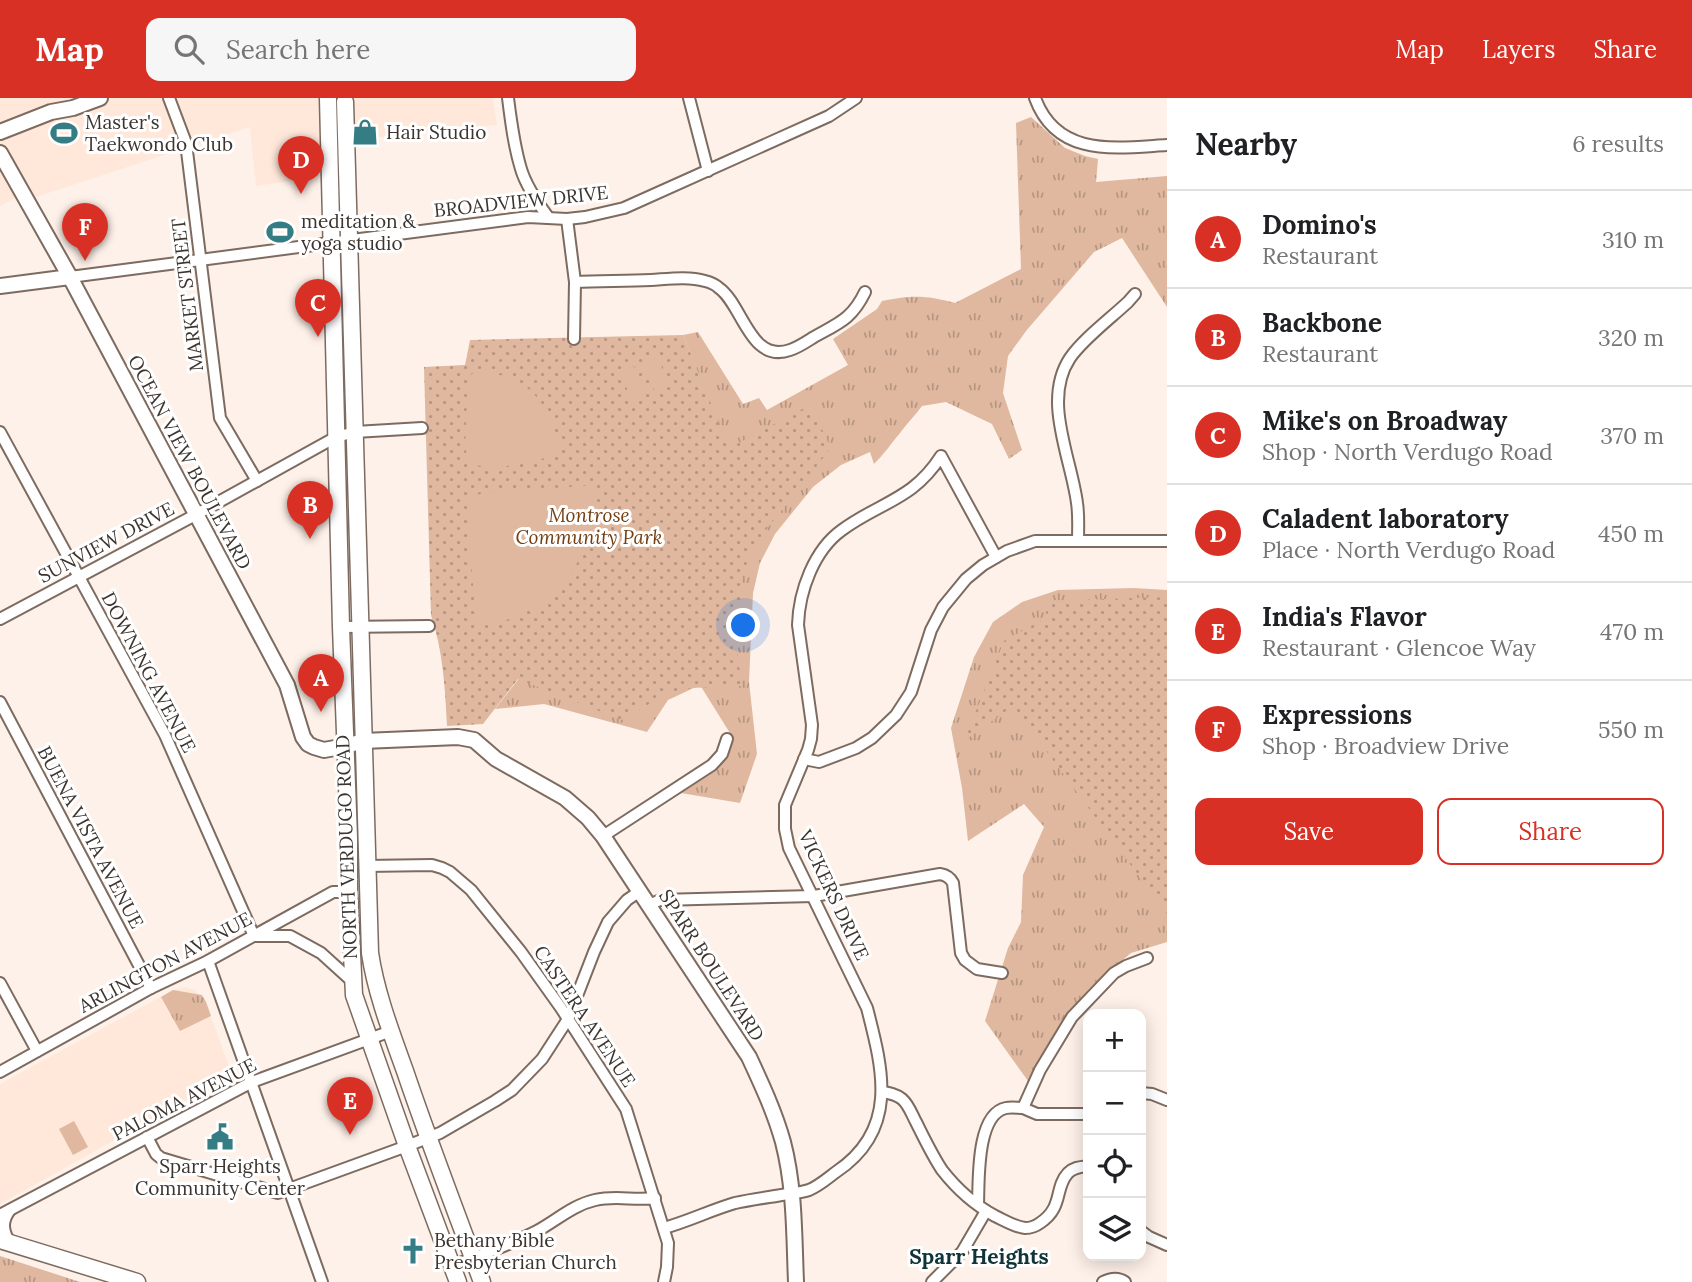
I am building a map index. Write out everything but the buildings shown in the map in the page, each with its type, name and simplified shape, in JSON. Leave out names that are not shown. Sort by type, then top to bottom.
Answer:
[{"type":"main road","name":"NORTH VERDUGO ROAD","points":[[338,100],[350,239],[370,953],[373,976],[391,1031],[482,1282]]},
{"type":"main road","name":"NORTH VERDUGO ROAD","points":[[338,100],[331,242],[354,995],[455,1274]]},
{"type":"main road","points":[[5,1241],[137,1282]]},
{"type":"street","points":[[0,132],[51,112],[73,108],[100,98]]},
{"type":"street","name":"MARKET STREET","points":[[169,98],[186,143],[220,418],[257,481]]},
{"type":"street","points":[[508,98],[521,171],[548,217]]},
{"type":"street","points":[[689,98],[708,171]]},
{"type":"street","name":"BROADVIEW DRIVE","points":[[0,286],[528,217],[567,219],[602,214],[624,208],[829,116],[856,98]]},
{"type":"street","points":[[1035,98],[1055,129],[1070,140],[1089,146],[1110,148],[1167,145]]},
{"type":"street","name":"OCEAN VIEW BOULEVARD","points":[[0,153],[70,277],[287,685],[303,737],[308,744],[324,750],[363,741],[458,737],[474,740]]},
{"type":"street","points":[[567,219],[575,282],[574,339]]},
{"type":"street","points":[[575,282],[678,279],[705,281],[719,287],[726,295],[755,340],[764,348],[781,352],[800,345],[849,316],[865,292]]},
{"type":"street","points":[[1078,541],[1077,504],[1057,401],[1062,372],[1078,348],[1135,294]]},
{"type":"street","name":"SUNVIEW DRIVE","points":[[0,619],[336,437],[355,432],[422,428]]},
{"type":"street","name":"DOWNING AVENUE","points":[[0,432],[165,735],[254,936]]},
{"type":"street","name":"VICKERS DRIVE","points":[[664,1228],[735,1203],[810,1190],[849,1164],[862,1151],[877,1122],[882,1092],[874,1035],[867,1008],[789,848],[785,829],[785,805],[811,739],[812,726],[799,612],[805,586],[818,558],[841,531],[914,488],[932,470],[941,456],[996,557]]},
{"type":"street","points":[[804,759],[819,762],[839,755],[872,738],[891,721],[911,692],[931,630],[943,607],[966,579],[996,557],[1035,541],[1167,541]]},
{"type":"street","points":[[341,627],[429,626]]},
{"type":"street","name":"BUENA VISTA AVENUE","points":[[0,702],[151,988]]},
{"type":"street","points":[[603,836],[712,765],[722,754],[727,739]]},
{"type":"street","name":"SPARR BOULEVARD","points":[[474,740],[496,759],[565,798],[588,818],[603,836],[749,1057],[783,1142],[792,1193],[796,1282]]},
{"type":"street","name":"CASTERA AVENUE","points":[[366,866],[432,865],[442,868],[471,890],[521,952],[626,1109],[668,1243],[669,1255],[664,1282]]},
{"type":"street","points":[[649,905],[660,900],[814,896],[940,874],[950,878],[953,883],[961,953],[965,960],[977,969],[1002,973]]},
{"type":"street","points":[[147,1137],[156,1154],[168,1160],[275,1193],[428,1138],[512,1090],[542,1059],[568,1019],[608,922],[627,900],[640,891]]},
{"type":"street","name":"ARLINGTON AVENUE","points":[[0,1072],[333,892],[349,892]]},
{"type":"street","points":[[254,936],[290,936],[321,953],[353,982]]},
{"type":"street","points":[[1023,1108],[1040,1070],[1072,1017],[1114,973],[1147,958]]},
{"type":"street","points":[[208,961],[322,1282]]},
{"type":"street","points":[[0,983],[37,1051]]},
{"type":"street","name":"PALOMA AVENUE","points":[[5,1212],[252,1082],[391,1031]]},
{"type":"street","points":[[882,1092],[902,1099],[942,1169],[955,1185],[982,1208],[1009,1223],[1024,1228],[1046,1220],[1054,1210],[1068,1173],[1083,1166]]},
{"type":"street","points":[[1146,1093],[1167,1100]]},
{"type":"street","points":[[932,1282],[962,1252],[982,1208],[982,1145],[990,1119],[1005,1108],[1023,1108],[1037,1114],[1083,1114]]},
{"type":"street","points":[[455,1274],[473,1258],[539,1230],[575,1207],[616,1197],[643,1200],[655,1198]]},
{"type":"street","points":[[5,1212],[5,1241]]},
{"type":"street","points":[[1146,1235],[1167,1245]]},
{"type":"street","points":[[1103,1282],[1110,1279],[1125,1282]]},
{"type":"shaded area","points":[[0,98],[493,98],[497,125],[324,143],[323,176],[256,186],[250,127],[36,197],[31,190],[0,206]]},
{"type":"shaded area","points":[[185,987],[195,990],[206,1002],[230,1070],[226,1078],[0,1204],[0,1084],[175,989]]},
{"type":"green space","points":[[1031,117],[1065,148],[1098,159],[1096,182],[1167,176],[1167,307],[1122,238],[1094,252],[1008,356],[1003,393],[1022,450],[1009,459],[992,424],[946,402],[922,406],[874,464],[870,452],[841,465],[813,487],[775,534],[760,563],[753,593],[749,682],[757,754],[740,803],[681,793],[719,764],[733,738],[700,685],[668,700],[647,732],[544,704],[495,709],[525,671],[748,500],[683,335],[698,332],[743,404],[759,398],[767,410],[848,365],[833,339],[877,309],[882,301],[919,297],[955,303],[1021,269],[1016,123]]},
{"type":"green space","name":"Montrose Community Park","points":[[683,335],[729,448],[810,405],[831,448],[766,530],[742,572],[736,645],[742,686],[691,688],[674,697],[669,692],[622,720],[518,679],[483,724],[447,726],[441,656],[431,615],[424,367],[465,365],[470,340]]},
{"type":"green space","points":[[658,357],[669,387],[655,392],[643,362]]},
{"type":"green space","points":[[634,366],[646,396],[632,402],[620,371]]},
{"type":"green space","points":[[475,372],[503,376],[529,389],[550,418],[560,454],[503,466],[481,466],[473,463],[465,448],[468,377]]},
{"type":"green space","points":[[595,485],[592,534],[564,584],[541,605],[497,624],[476,625],[467,506],[472,498],[482,493]]},
{"type":"green space","points":[[1058,590],[1167,590],[1167,942],[1131,953],[1101,978],[1065,1016],[1028,1081],[985,1021],[1008,948],[1021,922],[1023,875],[1044,827],[1024,804],[968,841],[951,728],[974,657],[993,622],[1022,602]]},
{"type":"green space","points":[[1167,597],[1167,914],[1013,706],[964,741],[1004,641],[1047,617],[1044,601]]},
{"type":"green space","points":[[173,990],[202,995],[211,1016],[180,1031],[161,997]]},
{"type":"green space","points":[[74,1121],[88,1147],[73,1155],[59,1129]]},
{"type":"green space","points":[[0,1256],[80,1282],[0,1282]]},
{"type":"place","name":"Hair Studio","points":[[365,132]]},
{"type":"place","name":"Master's Taekwondo Club","points":[[64,133]]},
{"type":"place","name":"Caladent laboratory","points":[[301,194]]},
{"type":"place","name":"meditation & yoga studio","points":[[280,232]]},
{"type":"place","name":"Expressions","points":[[85,261]]},
{"type":"place","name":"Mike's on Broadway","points":[[318,337]]},
{"type":"place","name":"Backbone","points":[[310,539]]},
{"type":"place","name":"Domino's","points":[[321,712]]},
{"type":"place","name":"India's Flavor","points":[[350,1135]]},
{"type":"place","name":"Sparr Heights Community Center","points":[[220,1137]]},
{"type":"place","name":"Bethany Bible Presbyterian Church","points":[[413,1251]]},
{"type":"district","name":"Sparr Heights","points":[[979,1256]]}]
